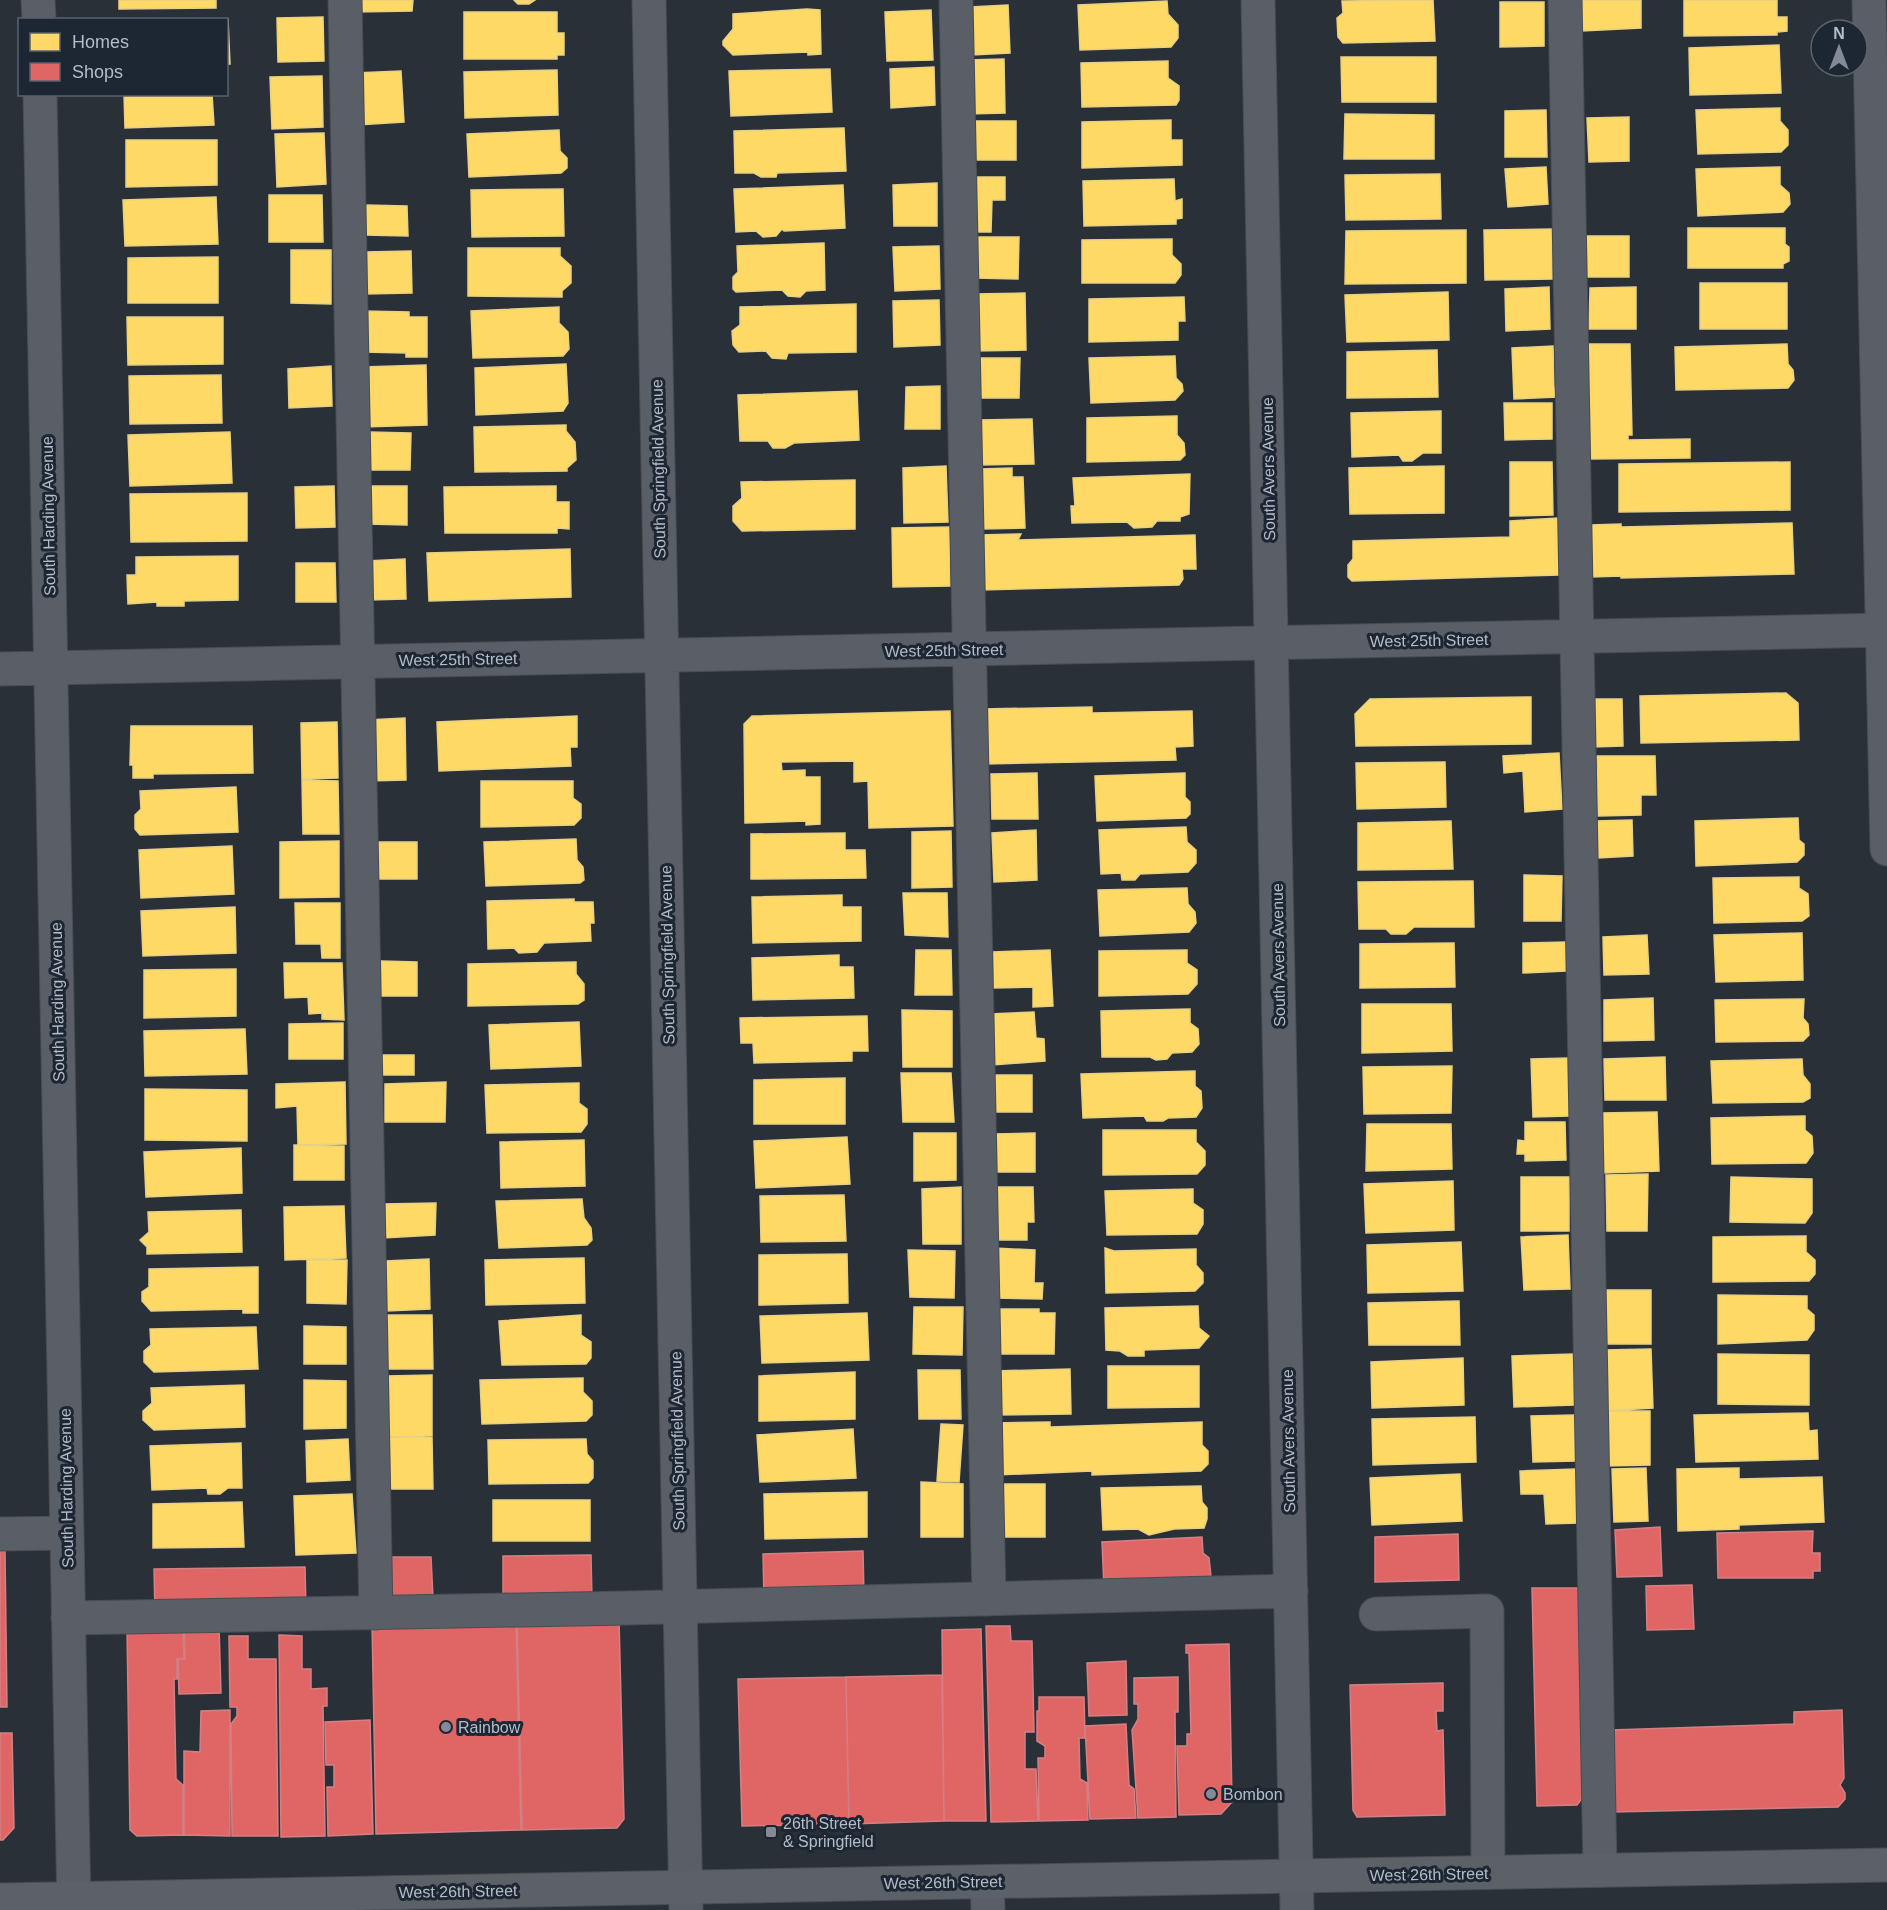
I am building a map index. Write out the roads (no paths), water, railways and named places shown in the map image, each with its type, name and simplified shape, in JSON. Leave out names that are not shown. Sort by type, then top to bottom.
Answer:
[{"type":"main road","name":"West 26th Street","points":[[0,1900],[74,1904],[987,1896],[1297,1876],[1887,1865]]},
{"type":"street","points":[[38,0],[39,18]]},
{"type":"street","points":[[345,0],[376,1613]]},
{"type":"street","name":"South Springfield Avenue","points":[[649,0],[686,1899]]},
{"type":"street","points":[[956,0],[989,1599]]},
{"type":"street","name":"South Avers Avenue","points":[[1258,0],[1298,1910]]},
{"type":"street","points":[[1565,0],[1600,1870]]},
{"type":"street","points":[[1869,0],[1885,630],[1887,849]]},
{"type":"street","name":"South Harding Avenue","points":[[40,96],[74,1904]]},
{"type":"street","name":"West 25th Street","points":[[0,669],[1885,630]]},
{"type":"street","points":[[0,1534],[66,1533]]},
{"type":"street","points":[[68,1618],[680,1607],[1291,1591]]},
{"type":"street","points":[[1376,1614],[1486,1611],[1488,1872]]},
{"type":"place","name":"Rainbow","points":[[446,1727]]},
{"type":"place","name":"Bombon","points":[[1211,1794]]},
{"type":"place","name":"26th Street & Springfield","points":[[771,1832]]}]
